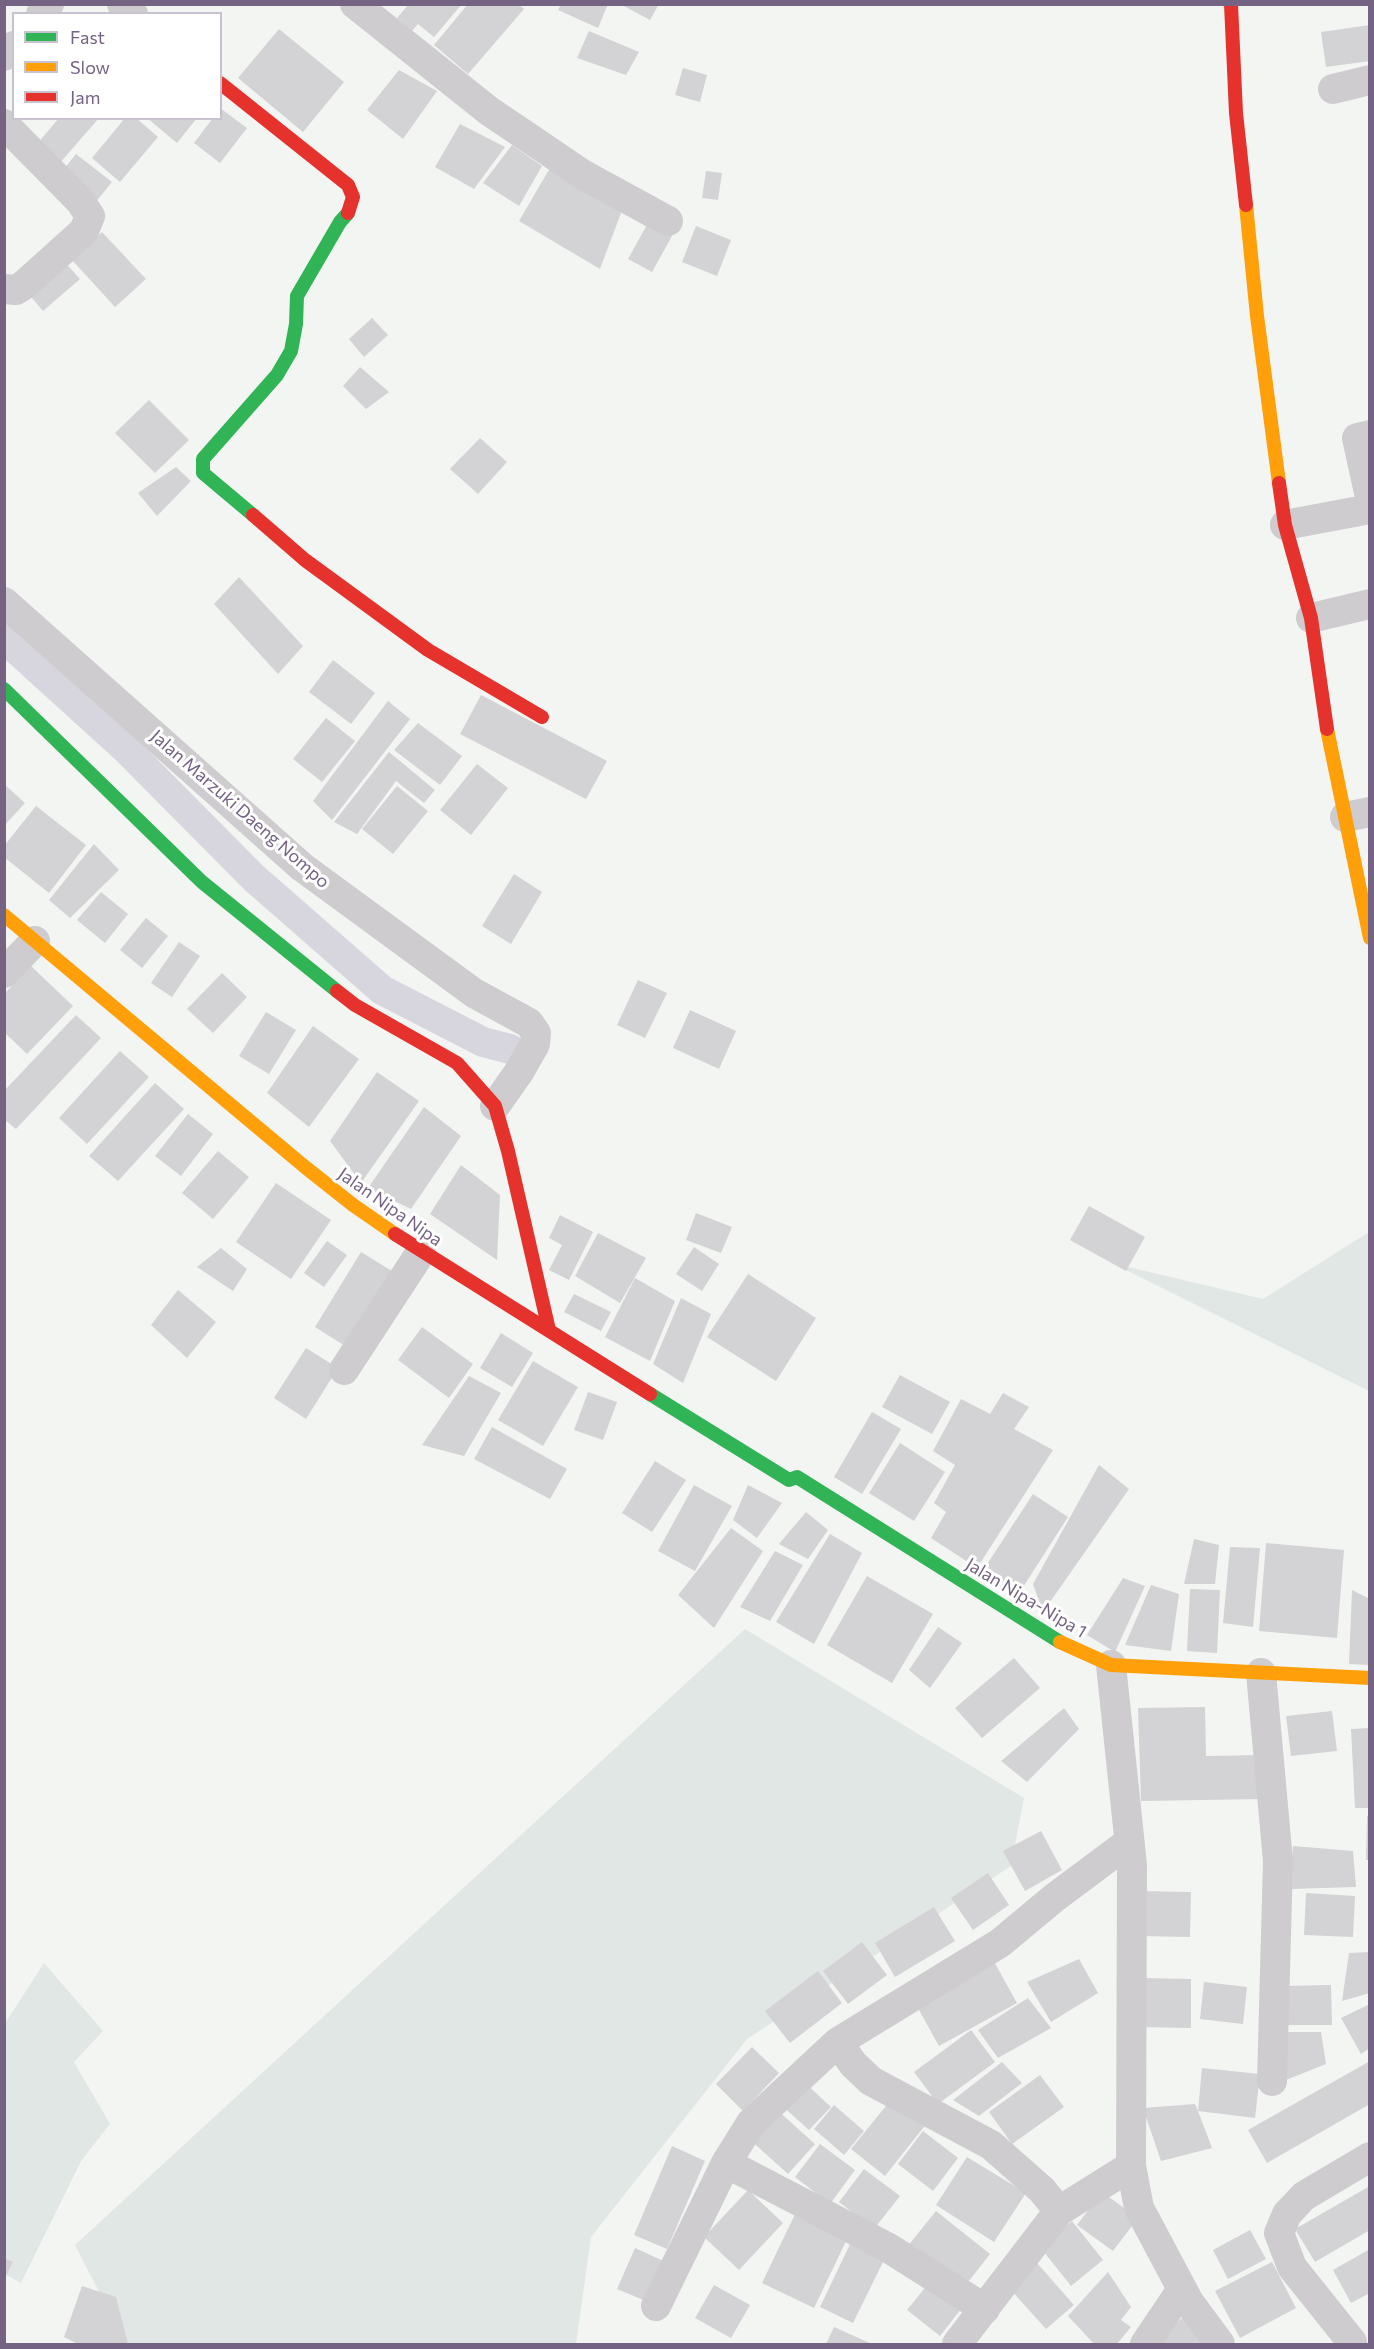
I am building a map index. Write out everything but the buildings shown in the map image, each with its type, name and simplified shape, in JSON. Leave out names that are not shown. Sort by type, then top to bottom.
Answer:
[{"type":"street","points":[[355,4],[489,111],[582,174],[668,221]]},
{"type":"street","points":[[1231,4],[1236,113],[1256,304],[1285,525],[1311,618],[1329,740],[1357,815],[1370,939]]},
{"type":"street","points":[[1333,89],[1370,80]]},
{"type":"street","points":[[222,85],[348,185],[353,197],[348,213],[334,231],[297,296],[296,324],[291,351],[277,375],[207,452],[203,459],[203,473],[304,560],[428,650],[542,717]]},
{"type":"street","points":[[4,124],[80,201],[90,216],[84,231],[24,285],[16,290],[4,289]]},
{"type":"street","points":[[1370,435],[1357,438],[1370,497]]},
{"type":"street","points":[[1285,525],[1370,508]]},
{"type":"street","name":"Jalan Marzuki Daeng Nompo","points":[[4,602],[302,867],[474,993],[530,1023],[536,1033],[535,1044],[495,1106]]},
{"type":"street","points":[[1311,618],[1370,604]]},
{"type":"street","points":[[4,689],[202,882],[355,1005],[457,1063],[495,1106],[511,1162],[549,1330]]},
{"type":"street","name":"Jalan Nipa Nipa","points":[[4,915],[353,1205],[421,1252],[793,1478]]},
{"type":"street","points":[[4,973],[35,941]]},
{"type":"street","points":[[344,1370],[421,1252]]},
{"type":"street","name":"Jalan Nipa-Nipa 1","points":[[793,1478],[1054,1640],[1111,1665],[1370,1678]]},
{"type":"street","points":[[1111,1665],[1132,1865],[1131,2166],[1139,2208],[1189,2302],[1220,2344]]},
{"type":"street","points":[[1261,1673],[1278,1861],[1272,2081]]},
{"type":"street","points":[[656,2306],[726,2163],[751,2123],[838,2043],[1000,1942],[1129,1842]]},
{"type":"street","points":[[838,2043],[853,2064],[872,2080],[991,2145],[1042,2190],[1059,2211]]},
{"type":"street","points":[[1359,2340],[1292,2267],[1279,2233],[1287,2214],[1304,2196],[1370,2157]]},
{"type":"street","points":[[726,2163],[887,2247],[985,2309]]},
{"type":"street","points":[[957,2344],[1059,2211],[1131,2166]]},
{"type":"street","points":[[1145,2344],[1182,2289]]},
{"type":"shaded area","points":[[1369,1232],[1369,1391],[1112,1263],[1263,1299]]},
{"type":"shaded area","points":[[745,1629],[1024,1798],[1011,1866],[747,2039],[591,2237],[576,2344],[126,2344],[75,2245]]},
{"type":"shaded area","points":[[44,1963],[103,2031],[74,2062],[110,2124],[81,2161],[21,2283],[5,2274],[4,2025]]},
{"type":"waterway","points":[[4,638],[126,749],[254,878],[382,990],[483,1042],[510,1049]]},
{"type":"traffic: fast","points":[[253,515],[203,473],[203,459],[277,375],[291,351],[296,324],[297,296],[340,222],[348,213]]},
{"type":"traffic: fast","points":[[4,689],[202,882],[337,991]]},
{"type":"traffic: fast","points":[[650,1394],[789,1480],[797,1477],[1060,1642]]},
{"type":"traffic: slow","points":[[1246,205],[1257,316],[1279,483]]},
{"type":"traffic: slow","points":[[1327,729],[1370,938]]},
{"type":"traffic: slow","points":[[4,915],[305,1167],[353,1205],[395,1234]]},
{"type":"traffic: slow","points":[[1060,1642],[1111,1665],[1370,1678]]},
{"type":"traffic: jam","points":[[1231,4],[1236,113],[1246,205]]},
{"type":"traffic: jam","points":[[222,85],[348,185],[353,197],[348,213]]},
{"type":"traffic: jam","points":[[1279,483],[1285,525],[1311,618],[1327,729]]},
{"type":"traffic: jam","points":[[253,515],[305,560],[428,650],[542,717]]},
{"type":"traffic: jam","points":[[337,991],[355,1005],[457,1063],[495,1106],[508,1151],[549,1330]]},
{"type":"traffic: jam","points":[[395,1234],[650,1394]]}]
